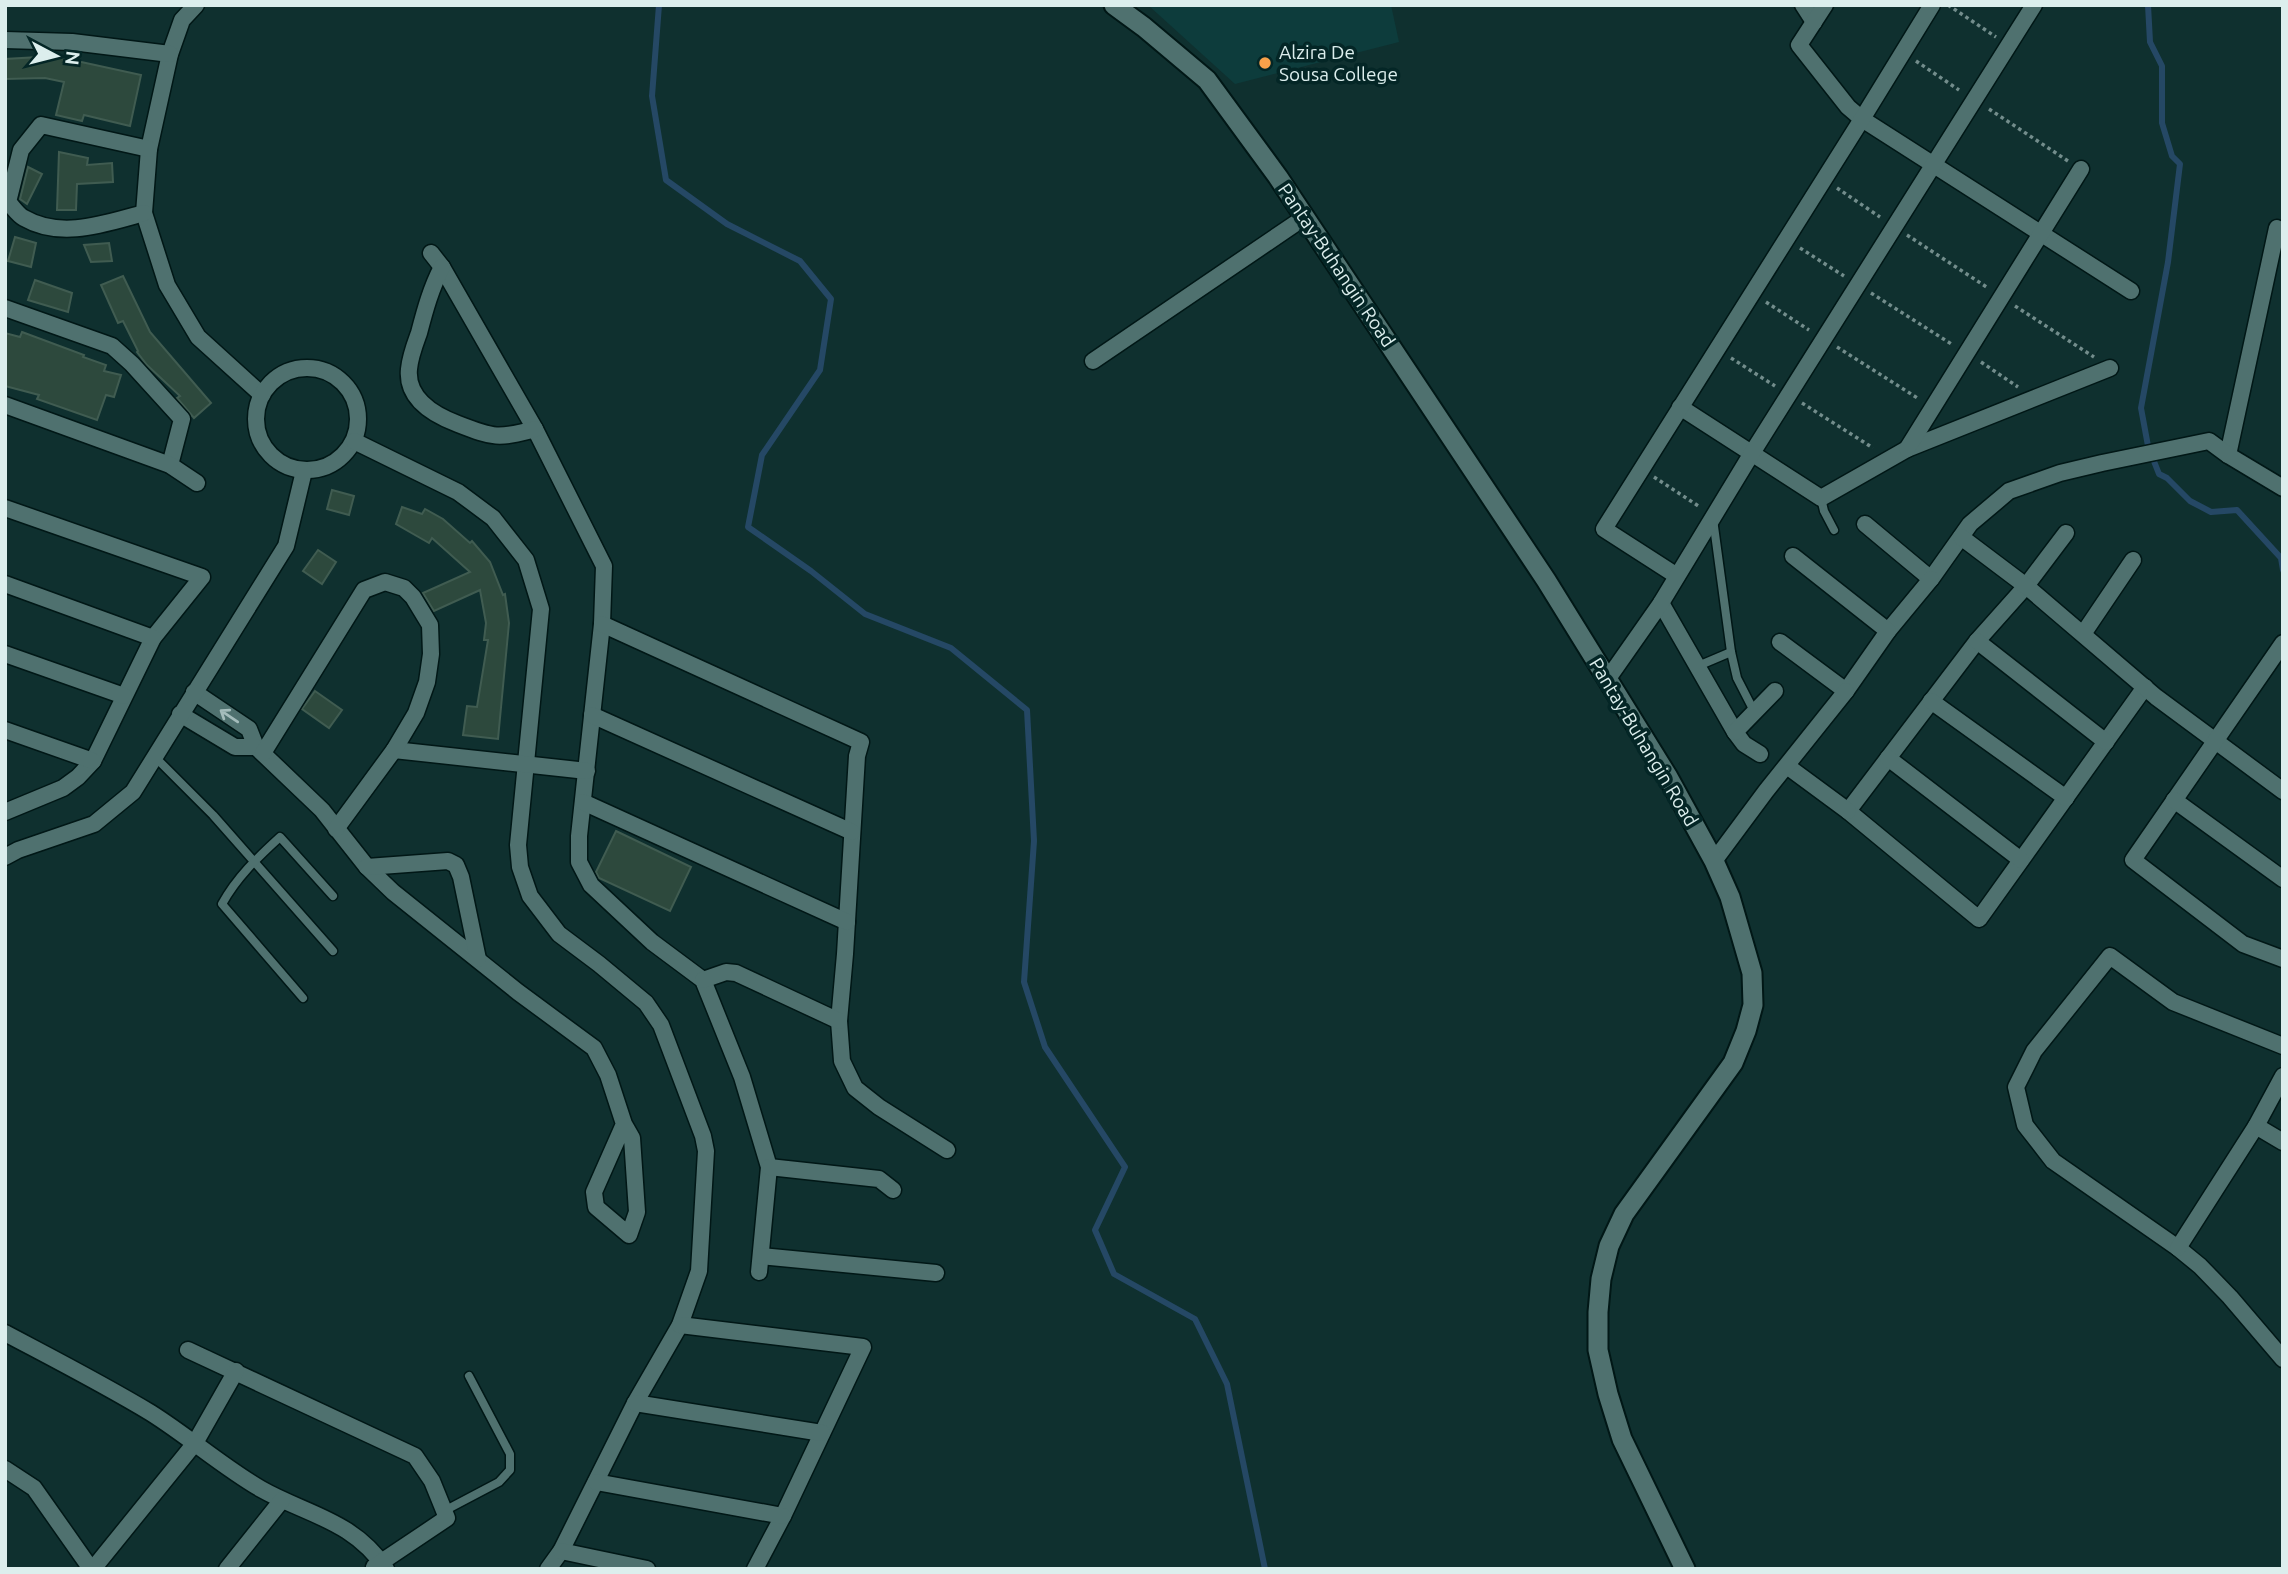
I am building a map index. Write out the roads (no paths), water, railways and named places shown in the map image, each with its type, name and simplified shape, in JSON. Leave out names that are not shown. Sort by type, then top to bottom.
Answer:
[{"type":"street","points":[[195,5],[182,20],[170,54],[149,149],[144,214],[167,285],[198,337],[262,395]]},
{"type":"street","name":"Pantay-Buhangin Road","points":[[1114,5],[1208,80],[1305,218],[1546,580],[1668,777],[1714,861],[1730,897],[1752,974],[1753,1005],[1746,1031],[1732,1063],[1624,1214],[1609,1246],[1601,1279],[1598,1312],[1598,1350],[1622,1439],[1685,1569]]},
{"type":"street","points":[[1803,5],[1814,22]]},
{"type":"street","points":[[1825,5],[1798,46],[1848,107],[1862,120],[2131,291]]},
{"type":"street","points":[[1677,576],[1604,529],[1932,5]]},
{"type":"street","points":[[1608,680],[1661,603],[1752,453],[2034,5]]},
{"type":"street","points":[[5,40],[72,42],[170,54]]},
{"type":"street","points":[[144,214],[76,230],[47,226],[23,218],[8,202],[21,150],[41,125],[149,149]]},
{"type":"street","points":[[1907,449],[2081,169]]},
{"type":"street","points":[[1093,361],[1305,218]]},
{"type":"street","points":[[2228,455],[2277,228]]},
{"type":"street","points":[[431,253],[442,267],[535,429],[604,566],[602,624],[579,862],[591,885],[652,942],[703,980],[742,1077],[769,1167],[760,1264],[936,1273]]},
{"type":"street","points":[[442,267],[430,289],[408,370],[413,391],[425,408],[435,415],[483,434],[504,437],[535,429]]},
{"type":"street","points":[[5,308],[112,346],[132,364],[182,419],[170,465]]},
{"type":"street","points":[[1680,407],[1821,498],[1907,449],[2110,368]]},
{"type":"street","points":[[316,369],[332,374],[344,384],[358,413],[354,441],[338,460],[322,468],[304,471],[287,467],[273,457],[262,444],[257,428],[257,411],[262,395],[272,382],[285,373],[316,369]]},
{"type":"street","points":[[5,405],[170,465],[197,483]]},
{"type":"street","points":[[1714,861],[1846,691],[1970,524],[2009,491],[2060,473],[2209,440],[2228,455],[2283,488]]},
{"type":"street","points":[[354,441],[458,492],[493,518],[526,560],[541,609],[518,845],[520,867],[530,895],[559,934],[646,1003],[661,1025],[703,1136],[706,1151],[699,1271],[680,1325],[635,1403],[561,1551],[548,1569]]},
{"type":"street","points":[[5,857],[94,824],[133,792],[286,546],[304,471]]},
{"type":"street","points":[[5,508],[202,577],[153,638],[93,761],[63,788],[7,809]]},
{"type":"street","points":[[1865,524],[1931,579]]},
{"type":"street","points":[[1847,811],[1977,641],[2026,586],[2066,533]]},
{"type":"street","points":[[1961,537],[2026,586],[2145,687],[2283,791]]},
{"type":"street","points":[[1793,556],[1888,632]]},
{"type":"street","points":[[2083,634],[2133,560]]},
{"type":"street","points":[[259,750],[364,590],[385,582],[404,589],[414,597],[430,625],[431,654],[427,682],[416,713],[394,750],[336,829]]},
{"type":"street","points":[[5,584],[153,638]]},
{"type":"street","points":[[1661,603],[1735,732],[1744,744],[1760,754]]},
{"type":"street","points":[[602,624],[861,742],[857,755],[839,1021],[842,1061],[855,1088],[879,1107],[947,1150]]},
{"type":"street","points":[[1977,641],[2106,742]]},
{"type":"street","points":[[1780,642],[1846,691]]},
{"type":"street","points":[[2283,643],[2133,859],[2243,944],[2283,959]]},
{"type":"street","points":[[5,654],[124,696]]},
{"type":"street","points":[[1787,766],[1847,811],[1979,919],[2145,687]]},
{"type":"street","points":[[1735,732],[1775,691]]},
{"type":"street","points":[[194,692],[249,729],[259,750],[322,810],[367,867],[393,892],[518,992],[594,1048],[608,1075],[624,1124],[632,1138],[637,1212],[629,1235],[596,1207],[594,1192],[624,1124]]},
{"type":"street","points":[[1931,701],[2066,798]]},
{"type":"street","points":[[180,714],[234,747],[259,750]]},
{"type":"street","points":[[592,715],[852,832]]},
{"type":"street","points":[[5,730],[93,761]]},
{"type":"street","points":[[394,750],[587,771]]},
{"type":"street","points":[[1888,758],[2021,860]]},
{"type":"street","points":[[2174,800],[2283,879]]},
{"type":"street","points":[[583,802],[847,922]]},
{"type":"street","points":[[367,867],[448,862],[456,865],[461,877],[478,959]]},
{"type":"street","points":[[2283,1046],[2173,1002],[2110,956],[2034,1051],[2016,1087],[2025,1125],[2053,1161],[2200,1266],[2283,1359]]},
{"type":"street","points":[[703,980],[726,972],[736,973],[839,1021]]},
{"type":"street","points":[[2178,1248],[2256,1126],[2283,1076]]},
{"type":"street","points":[[2256,1126],[2283,1142]]},
{"type":"street","points":[[769,1167],[879,1180],[893,1189]]},
{"type":"street","points":[[680,1325],[863,1347],[755,1569]]},
{"type":"street","points":[[5,1333],[152,1414],[260,1488],[350,1532],[380,1566],[447,1518],[432,1481],[415,1457],[188,1350]]},
{"type":"street","points":[[5,1469],[34,1488],[92,1569],[195,1444],[236,1371]]},
{"type":"street","points":[[635,1403],[822,1433]]},
{"type":"street","points":[[597,1482],[783,1516]]},
{"type":"street","points":[[227,1569],[282,1500]]},
{"type":"street","points":[[561,1551],[647,1569]]},
{"type":"lane","points":[[1821,498],[1824,511],[1834,530]]},
{"type":"lane","points":[[1713,517],[1731,652],[1737,678],[1755,713]]},
{"type":"lane","points":[[1698,666],[1731,652]]},
{"type":"lane","points":[[155,757],[213,815],[333,951]]},
{"type":"lane","points":[[303,998],[222,904],[233,885],[253,861],[280,837],[334,896]]},
{"type":"lane","points":[[444,1511],[499,1482],[510,1470],[510,1454],[469,1376]]},
{"type":"waterway","points":[[659,5],[652,96],[666,180],[727,224],[800,261],[831,299],[820,370],[762,455],[748,527],[811,571],[865,614],[951,648],[1027,710],[1034,841],[1024,982],[1045,1047],[1125,1167],[1095,1230],[1114,1274],[1195,1319],[1227,1384],[1265,1569]]},
{"type":"waterway","points":[[2148,5],[2150,42],[2162,66],[2162,123],[2172,156],[2180,164],[2168,262],[2141,408],[2148,446],[2159,474],[2167,478],[2190,501],[2211,512],[2237,510],[2281,558],[2283,570]]},
{"type":"place","name":"Alzira De Sousa College","points":[[1265,63]]}]
